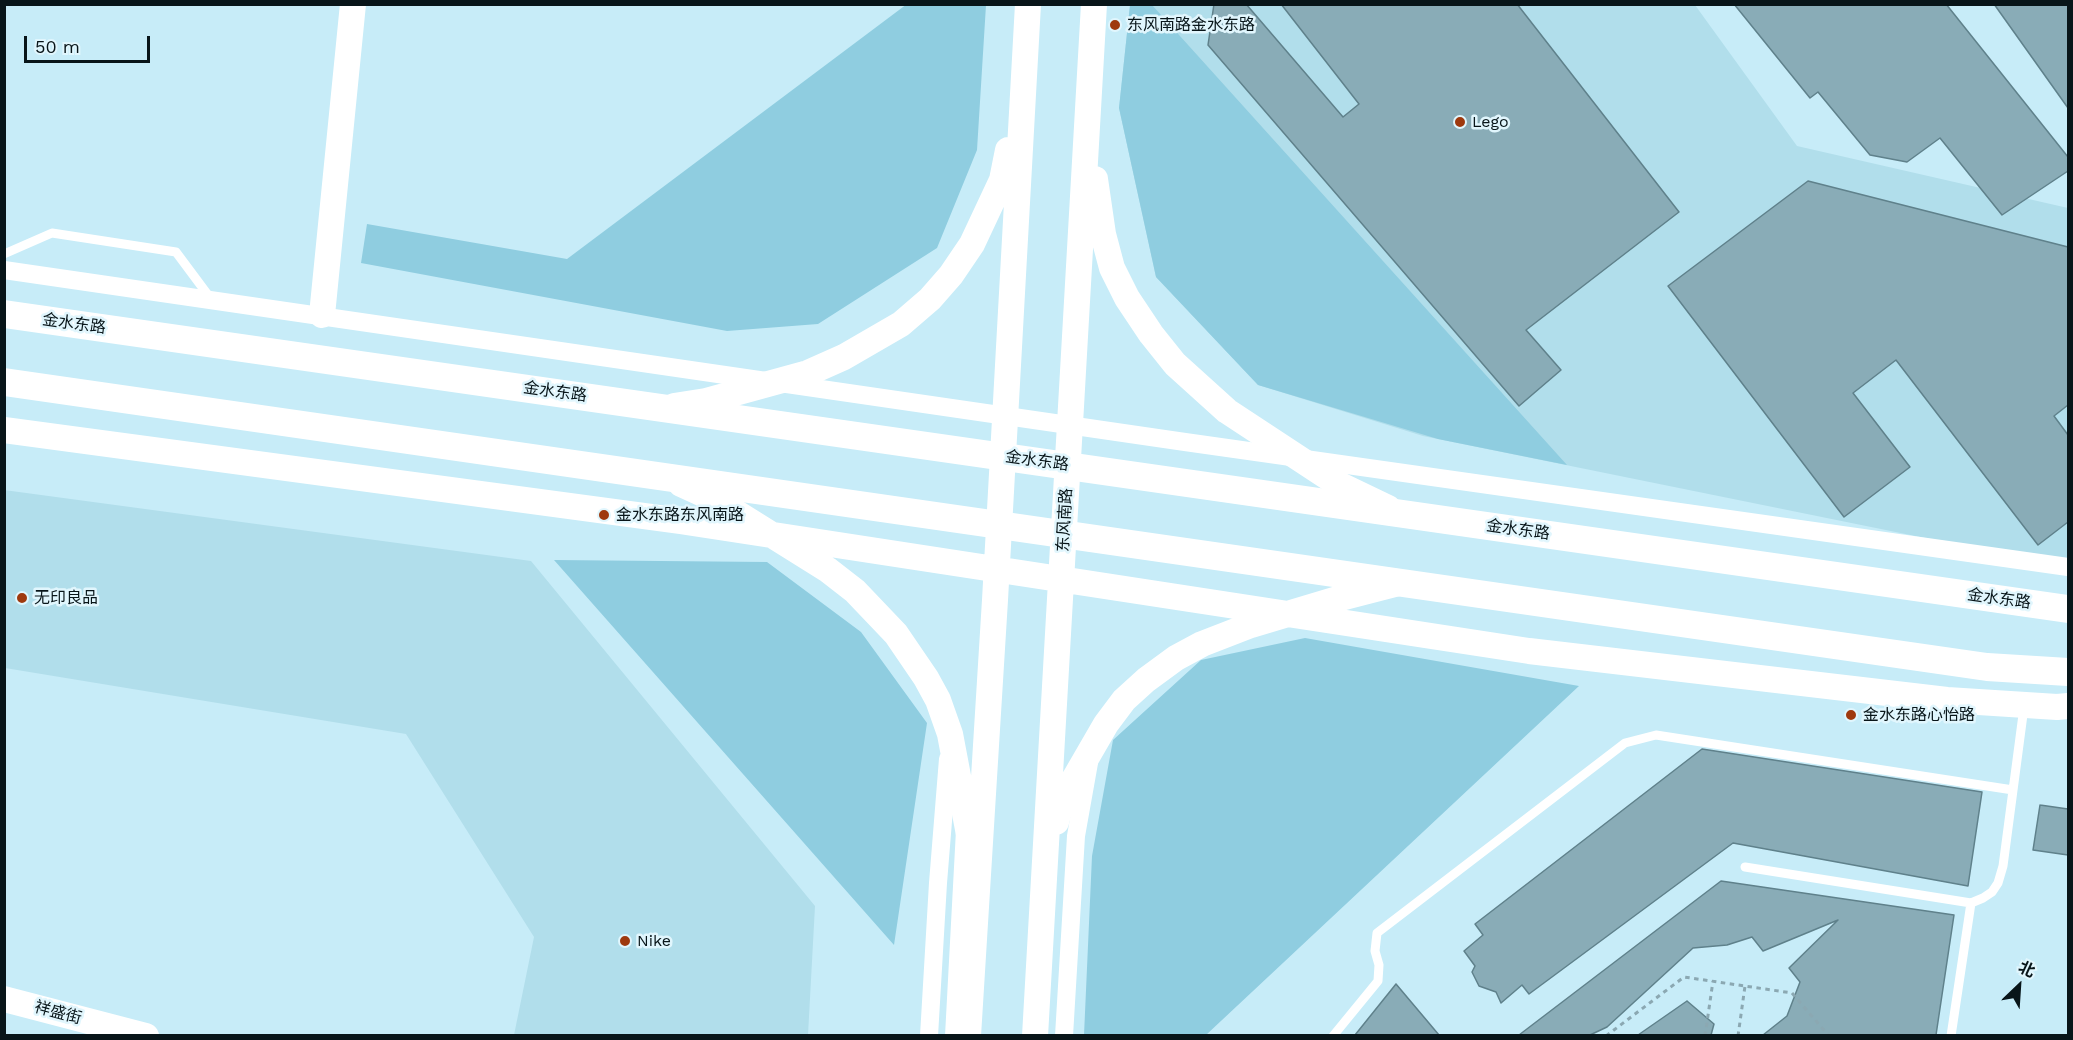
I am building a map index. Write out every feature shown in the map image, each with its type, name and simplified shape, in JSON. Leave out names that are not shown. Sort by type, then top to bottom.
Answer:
[{"type":"main road","points":[[322,315],[353,4]]},
{"type":"main road","points":[[968,1035],[997,569],[1028,4]]},
{"type":"main road","name":"东风南路","points":[[1035,1035],[1094,4]]},
{"type":"main road","points":[[664,408],[706,401],[808,373],[844,357],[901,324],[930,299],[951,275],[972,244],[1002,180],[1025,61]]},
{"type":"main road","points":[[1087,132],[1103,234],[1112,268],[1127,298],[1175,364],[1227,411],[1338,484],[1399,513]]},
{"type":"main road","name":"金水东路","points":[[4,314],[2068,609]]},
{"type":"main road","points":[[4,382],[1987,667],[2068,672]]},
{"type":"main road","points":[[4,430],[774,535],[1529,651],[1947,700],[2068,706]]},
{"type":"main road","points":[[670,478],[716,500],[828,570],[879,614],[901,641],[939,700],[950,734],[978,878]]},
{"type":"main road","points":[[1045,863],[1062,800],[1106,724],[1124,700],[1146,680],[1176,658],[1202,644],[1251,625],[1400,583]]},
{"type":"main road","name":"祥盛街","points":[[4,999],[146,1035]]},
{"type":"street","points":[[4,270],[1301,459],[2068,567]]},
{"type":"street","points":[[954,1035],[966,819],[990,684]]},
{"type":"street","points":[[929,1035],[950,734]]},
{"type":"street","points":[[1064,1035],[1076,836],[1092,746]]},
{"type":"lane","points":[[4,255],[52,233],[176,252],[211,300]]},
{"type":"lane","points":[[1745,867],[1971,903],[1992,892],[1998,883],[2003,866],[2024,705]]},
{"type":"lane","points":[[1333,1035],[1378,981],[1379,965],[1375,951],[1377,933],[1625,743],[1656,735],[2013,790]]},
{"type":"lane","points":[[1951,1035],[1971,903]]},
{"type":"path","points":[[1606,1035],[1684,977],[1792,993],[1829,1035]]},
{"type":"path","points":[[1705,1035],[1713,981]]},
{"type":"path","points":[[1738,1035],[1745,986]]},
{"type":"shaded area","points":[[907,4],[986,5],[977,150],[937,248],[818,324],[727,331],[361,263],[367,224],[567,259]]},
{"type":"shaded area","points":[[1130,5],[1695,5],[1797,146],[2068,208],[2068,567],[1423,436],[1258,385],[1156,277],[1119,108]]},
{"type":"shaded area","points":[[1130,5],[1152,5],[1567,465],[1438,439],[1258,385],[1156,277],[1119,108]]},
{"type":"shaded area","points":[[4,490],[531,561],[815,906],[808,1035],[514,1035],[534,937],[406,734],[5,668]]},
{"type":"shaded area","points":[[554,560],[767,562],[861,632],[927,723],[894,945]]},
{"type":"shaded area","points":[[1305,638],[1579,686],[1206,1035],[1084,1035],[1092,856],[1113,740],[1201,660]]},
{"type":"building","points":[[1214,4],[1246,4],[1343,117],[1359,104],[1281,4],[1517,4],[1679,212],[1526,330],[1561,370],[1519,406],[1208,45]]},
{"type":"building","points":[[1734,4],[1946,4],[2068,157],[2068,171],[2002,215],[1940,138],[1907,162],[1870,155],[1818,92],[1810,98]]},
{"type":"building","points":[[1994,4],[2068,4],[2068,108]]},
{"type":"building","points":[[1808,181],[2068,247],[2068,405],[2054,416],[2068,435],[2068,522],[2038,545],[1896,360],[1853,393],[1910,467],[1844,517],[1668,286]]},
{"type":"building","points":[[1702,749],[1982,792],[1968,886],[1733,843],[1529,994],[1522,985],[1501,1003],[1496,992],[1479,986],[1472,972],[1475,966],[1464,951],[1483,935],[1475,924]]},
{"type":"building","points":[[2040,805],[2068,809],[2068,855],[2033,850]]},
{"type":"building","points":[[1721,881],[1954,915],[1936,1035],[1763,1035],[1787,1016],[1800,982],[1789,968],[1838,920],[1763,951],[1752,937],[1727,945],[1693,948],[1607,1027],[1590,1035],[1519,1035]]},
{"type":"building","points":[[1396,984],[1439,1035],[1355,1035]]},
{"type":"building","points":[[1687,1001],[1714,1024],[1711,1035],[1638,1035]]},
{"type":"place","name":"东风南路金水东路","points":[[1115,25]]},
{"type":"place","name":"Lego","points":[[1460,122]]},
{"type":"place","name":"金水东路东风南路","points":[[604,515]]},
{"type":"place","name":"无印良品","points":[[22,598]]},
{"type":"place","name":"金水东路心怡路","points":[[1851,715]]},
{"type":"place","name":"Nike","points":[[625,941]]}]
